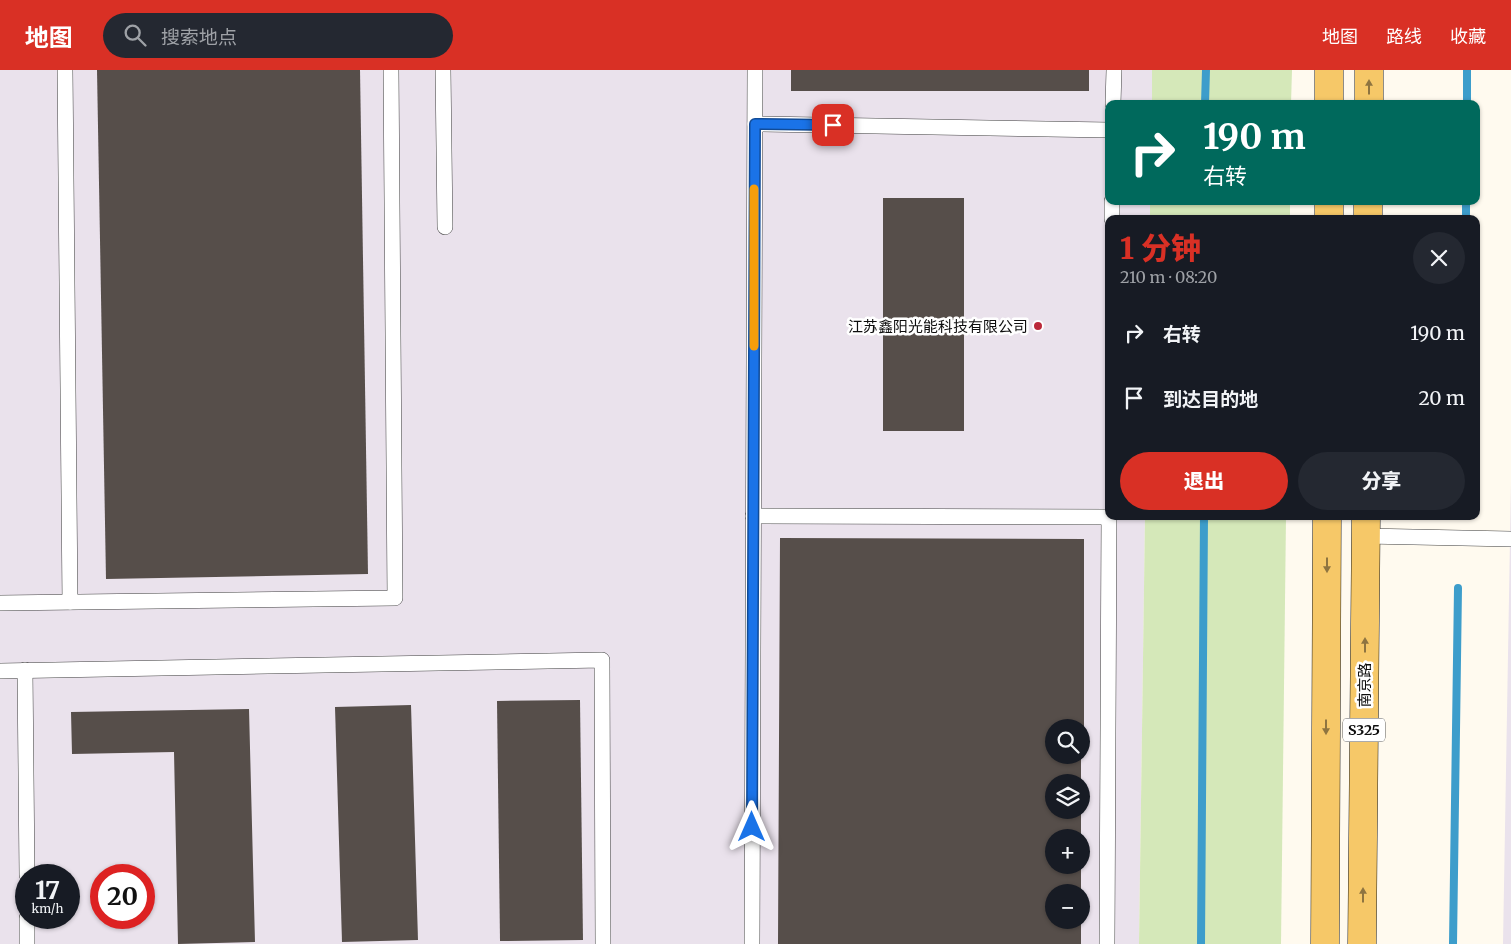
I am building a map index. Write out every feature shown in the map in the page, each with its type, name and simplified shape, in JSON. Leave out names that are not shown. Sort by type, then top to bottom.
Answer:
[{"type":"main road","points":[[1329,70],[1329,100]]},
{"type":"main road","points":[[1369,70],[1369,100]]},
{"type":"main road","name":"S325","points":[[1325,944],[1327,520]]},
{"type":"main road","name":"南京路","points":[[1362,944],[1365,526]]},
{"type":"lane","points":[[65,70],[70,602]]},
{"type":"lane","points":[[0,603],[395,598],[391,70]]},
{"type":"lane","points":[[443,70],[445,227]]},
{"type":"lane","points":[[752,944],[755,70]]},
{"type":"lane","points":[[1113,100],[1114,70]]},
{"type":"lane","points":[[755,124],[1105,130]]},
{"type":"lane","points":[[753,516],[1105,517]]},
{"type":"lane","points":[[1107,944],[1109,520]]},
{"type":"lane","points":[[1365,526],[1511,539]]},
{"type":"lane","points":[[0,671],[602,660],[602,944]]},
{"type":"lane","points":[[25,670],[27,864]]},
{"type":"lane","points":[[27,929],[27,944]]},
{"type":"shaded area","points":[[0,70],[1152,70],[1152,100],[1105,100],[1105,205],[1150,205],[1150,215],[1105,215],[1105,520],[1145,520],[1139,944],[0,944]]},
{"type":"shaded area","points":[[1511,481],[1511,944],[1503,944]]},
{"type":"green space","points":[[1152,70],[1292,70],[1291,100],[1152,100]]},
{"type":"green space","points":[[1150,205],[1290,205],[1290,215],[1150,215]]},
{"type":"green space","points":[[1145,520],[1286,520],[1281,944],[1139,944]]},
{"type":"building","points":[[97,70],[360,70],[368,574],[106,579]]},
{"type":"building","points":[[791,70],[1089,70],[1089,91],[791,91]]},
{"type":"building","points":[[883,198],[964,198],[964,431],[883,431]]},
{"type":"building","points":[[780,538],[1084,539],[1084,719],[1045,719],[1045,764],[1081,764],[1081,774],[1045,774],[1045,819],[1081,819],[1081,829],[1045,829],[1045,874],[1081,874],[1081,884],[1045,884],[1045,929],[1081,929],[1081,944],[778,944]]},
{"type":"building","points":[[580,700],[583,940],[500,941],[497,701]]},
{"type":"building","points":[[411,705],[418,940],[342,942],[335,707]]},
{"type":"building","points":[[249,709],[255,942],[178,944],[174,752],[72,754],[71,712]]},
{"type":"waterway","points":[[1205,100],[1206,70]]},
{"type":"waterway","points":[[1467,70],[1467,100]]},
{"type":"waterway","points":[[1466,205],[1466,215]]},
{"type":"waterway","points":[[1201,944],[1204,520]]},
{"type":"waterway","points":[[1453,944],[1458,588]]},
{"type":"slow traffic","points":[[754,189],[754,346]]},
{"type":"place","name":"江苏鑫阳光能科技有限公司","points":[[1038,326]]},
{"type":"route","points":[[752,827],[755,124],[833,125]]}]
